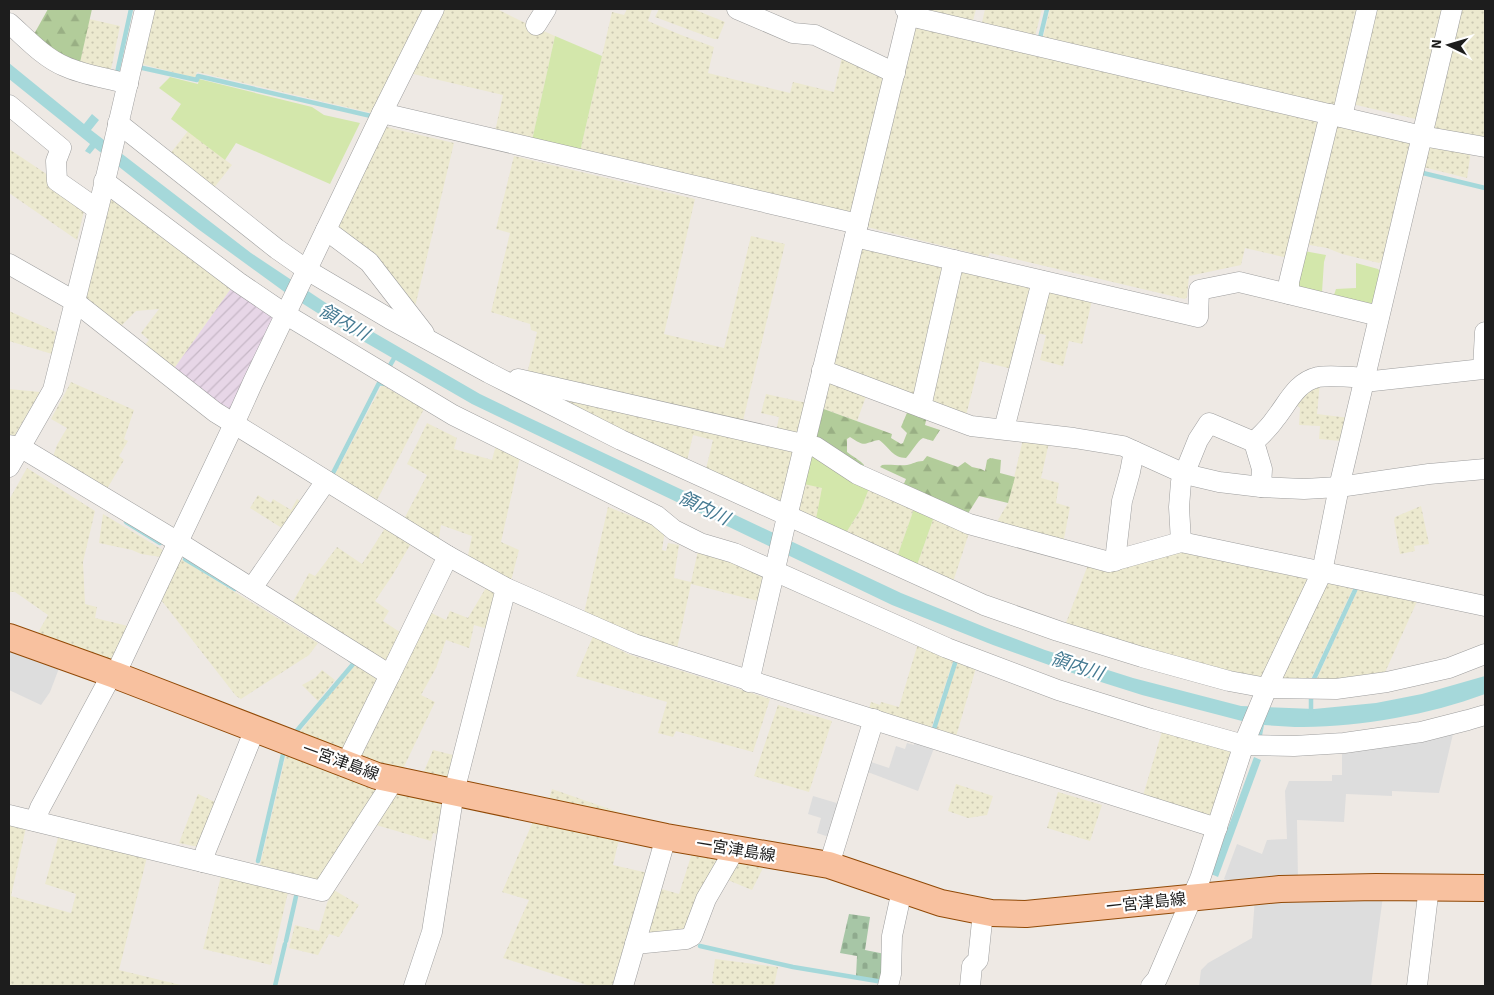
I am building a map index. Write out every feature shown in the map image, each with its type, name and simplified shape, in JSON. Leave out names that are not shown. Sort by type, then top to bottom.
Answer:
[{"type":"main road","name":"一宮津島線","points":[[9,637],[114,675],[377,776],[666,837],[829,865],[941,903],[983,912],[1026,914],[1280,889],[1376,887],[1485,888]]},
{"type":"street","points":[[9,467],[14,446],[53,390],[145,9]]},
{"type":"street","points":[[35,821],[40,808],[114,675],[305,273],[434,9]]},
{"type":"street","points":[[738,9],[793,33],[815,36],[894,73]]},
{"type":"street","points":[[1289,294],[1290,282],[1367,9]]},
{"type":"street","points":[[1151,986],[1157,979],[1192,897],[1217,828],[1244,743],[1266,691],[1322,572],[1339,487],[1452,9]]},
{"type":"street","points":[[749,682],[804,444],[894,73],[906,10]]},
{"type":"street","points":[[906,10],[914,17],[1422,136],[1485,147]]},
{"type":"street","points":[[9,23],[48,57],[62,66],[128,84]]},
{"type":"street","points":[[9,105],[61,148],[56,161],[58,181],[98,209]]},
{"type":"street","points":[[382,113],[856,231],[954,260],[1198,317],[1200,290],[1239,282],[1380,316]]},
{"type":"street","points":[[118,126],[277,249],[305,273],[489,372],[621,440],[787,519],[984,605],[1058,631],[1151,660],[1266,691],[1336,689],[1387,682],[1449,668],[1485,654]]},
{"type":"street","points":[[105,179],[238,282],[288,309],[453,415],[657,516],[674,530],[700,543],[734,553],[775,569],[948,648],[1058,690],[1151,719],[1244,743],[1294,746],[1344,743],[1421,732],[1485,714]]},
{"type":"street","points":[[326,230],[369,262],[429,340]]},
{"type":"street","points":[[921,407],[954,260]]},
{"type":"street","points":[[9,264],[74,302],[215,412],[448,556],[506,588],[634,644],[749,682],[874,719],[1217,828]]},
{"type":"street","points":[[1004,429],[1042,281]]},
{"type":"street","points":[[1254,442],[1274,421],[1299,386],[1310,380],[1320,377],[1364,380],[1483,369],[1485,332]]},
{"type":"street","points":[[822,370],[971,426],[1074,438],[1123,446],[1185,474],[1219,482],[1261,487],[1304,489],[1339,487],[1429,474],[1485,469]]},
{"type":"street","points":[[489,372],[816,447],[857,474],[969,524],[1108,562],[1181,542],[1485,606]]},
{"type":"street","points":[[1181,542],[1179,507],[1182,482],[1198,440],[1210,423],[1254,442]]},
{"type":"street","points":[[1254,442],[1262,469],[1261,487]]},
{"type":"street","points":[[14,446],[178,542],[390,675]]},
{"type":"street","points":[[1115,561],[1122,501],[1134,451]]},
{"type":"street","points":[[252,588],[326,481]]},
{"type":"street","points":[[346,764],[448,556]]},
{"type":"street","points":[[414,986],[432,932],[454,792],[506,588]]},
{"type":"street","points":[[829,865],[874,719]]},
{"type":"street","points":[[203,862],[206,850],[255,730]]},
{"type":"street","points":[[9,815],[322,891],[394,780]]},
{"type":"street","points":[[623,986],[666,837]]},
{"type":"street","points":[[635,944],[686,940],[692,936],[706,900],[735,849]]},
{"type":"street","points":[[1417,986],[1429,887]]},
{"type":"street","points":[[888,986],[891,974],[892,936],[902,890]]},
{"type":"street","points":[[970,986],[972,966],[978,960],[983,912]]},
{"type":"shaded area","points":[[151,9],[428,9],[376,114],[197,72],[195,78],[138,63]]},
{"type":"shaded area","points":[[440,9],[497,9],[555,36],[531,145],[494,136],[503,95],[409,73]]},
{"type":"shaded area","points":[[627,9],[652,9],[648,21],[714,47],[708,73],[790,93],[793,82],[834,92],[843,53],[884,75],[851,218],[579,156],[612,12],[624,15]]},
{"type":"shaded area","points":[[659,9],[693,9],[725,22],[718,39],[714,39],[655,17]]},
{"type":"shaded area","points":[[918,9],[976,9],[972,25]]},
{"type":"shaded area","points":[[985,9],[1042,9],[1034,40],[981,27]]},
{"type":"shaded area","points":[[1050,9],[1364,9],[1339,112],[1042,42]]},
{"type":"shaded area","points":[[1370,9],[1446,9],[1420,120],[1348,103]]},
{"type":"shaded area","points":[[1459,9],[1485,9],[1485,143],[1433,133]]},
{"type":"shaded area","points":[[89,19],[120,26],[110,74],[79,67]]},
{"type":"shaded area","points":[[913,23],[1322,117],[1292,259],[1245,248],[1241,265],[1189,276],[1187,297],[1185,299],[990,253],[988,257],[863,226]]},
{"type":"shaded area","points":[[1331,124],[1414,141],[1405,165],[1382,261],[1379,263],[1342,254],[1327,248],[1304,244]]},
{"type":"shaded area","points":[[382,126],[454,143],[414,311],[336,230]]},
{"type":"shaded area","points":[[188,131],[232,165],[213,189],[169,155]]},
{"type":"shaded area","points":[[1428,145],[1471,151],[1467,178],[1423,167]]},
{"type":"shaded area","points":[[9,149],[51,177],[85,207],[77,240],[9,193]]},
{"type":"shaded area","points":[[514,156],[695,199],[664,334],[724,348],[751,236],[785,244],[742,425],[527,374],[537,332],[531,330],[530,324],[491,312],[510,233],[496,229]]},
{"type":"shaded area","points":[[110,193],[234,284],[170,374],[141,350],[149,340],[141,333],[159,309],[136,311],[118,329],[84,302]]},
{"type":"shaded area","points":[[859,244],[947,261],[920,400],[833,370]]},
{"type":"shaded area","points":[[956,266],[1036,283],[1016,370],[980,361],[965,419],[927,406]]},
{"type":"shaded area","points":[[234,284],[278,313],[233,415],[170,374]]},
{"type":"shaded area","points":[[1044,287],[1093,296],[1082,344],[1069,341],[1063,366],[1040,360],[1046,335],[1033,332]]},
{"type":"shaded area","points":[[9,311],[56,332],[52,354],[9,341]]},
{"type":"shaded area","points":[[828,379],[868,391],[857,421],[821,408]]},
{"type":"shaded area","points":[[1320,381],[1317,414],[1350,418],[1340,441],[1319,439],[1320,426],[1299,425],[1300,408],[1292,401]]},
{"type":"shaded area","points":[[71,382],[134,410],[124,439],[128,441],[119,456],[124,460],[104,494],[51,462],[57,445],[67,428],[51,419]]},
{"type":"shaded area","points":[[522,384],[796,451],[780,508],[705,473],[713,440],[693,435],[686,465]]},
{"type":"shaded area","points":[[382,385],[424,409],[375,504],[333,478]]},
{"type":"shaded area","points":[[9,389],[40,392],[11,442],[9,442]]},
{"type":"shaded area","points":[[766,394],[807,403],[799,435],[776,432],[779,417],[761,413]]},
{"type":"shaded area","points":[[427,423],[457,438],[454,449],[492,460],[496,445],[520,457],[501,542],[519,550],[511,581],[467,560],[472,536],[441,525],[438,543],[403,521],[427,475],[407,464]]},
{"type":"shaded area","points":[[1024,435],[1050,438],[1041,478],[1059,483],[1056,503],[1070,507],[1063,544],[995,525],[1008,503]]},
{"type":"shaded area","points":[[27,468],[95,511],[83,562],[85,604],[97,607],[95,618],[132,627],[114,665],[35,638],[48,615],[15,592],[9,592],[9,500]]},
{"type":"shaded area","points":[[804,484],[823,487],[815,524],[797,515]]},
{"type":"shaded area","points":[[870,486],[915,506],[896,560],[844,536],[861,509]]},
{"type":"shaded area","points":[[258,495],[271,503],[273,499],[291,510],[297,499],[304,504],[285,530],[250,508]]},
{"type":"shaded area","points":[[1421,506],[1429,544],[1414,546],[1415,551],[1400,554],[1394,521],[1395,517]]},
{"type":"shaded area","points":[[608,507],[657,526],[665,531],[662,550],[666,551],[668,543],[679,545],[674,578],[691,582],[699,546],[767,573],[762,602],[691,584],[676,653],[583,617]]},
{"type":"shaded area","points":[[103,514],[163,550],[161,557],[99,543]]},
{"type":"shaded area","points":[[935,514],[970,530],[952,585],[916,568]]},
{"type":"shaded area","points":[[387,525],[413,540],[375,601],[389,611],[383,621],[406,636],[389,668],[290,607],[309,573],[315,576],[337,547],[362,564]]},
{"type":"shaded area","points":[[1185,549],[1311,575],[1263,680],[1064,628],[1089,562]]},
{"type":"shaded area","points":[[176,556],[318,643],[309,655],[241,699],[236,696],[158,596]]},
{"type":"shaded area","points":[[1324,582],[1355,584],[1308,685],[1276,684]]},
{"type":"shaded area","points":[[1360,585],[1419,597],[1382,679],[1314,685]]},
{"type":"shaded area","points":[[487,586],[500,593],[488,629],[474,625],[469,648],[446,640],[436,668],[421,695],[435,702],[400,775],[354,760],[425,610],[446,620],[450,611],[468,618]]},
{"type":"shaded area","points":[[593,636],[628,654],[770,699],[753,752],[676,731],[673,737],[658,733],[667,702],[576,676]]},
{"type":"shaded area","points":[[919,640],[955,655],[930,732],[868,712],[871,702],[880,705],[881,702],[899,707]]},
{"type":"shaded area","points":[[9,646],[61,663],[50,692],[41,705],[9,690]]},
{"type":"shaded area","points":[[359,659],[383,681],[346,757],[295,738]]},
{"type":"shaded area","points":[[957,661],[976,668],[955,740],[934,733]]},
{"type":"shaded area","points":[[322,670],[335,680],[318,701],[302,685],[315,678]]},
{"type":"shaded area","points":[[778,705],[832,721],[809,792],[754,776]]},
{"type":"shaded area","points":[[1163,728],[1233,750],[1213,817],[1142,799]]},
{"type":"shaded area","points":[[1453,734],[1439,793],[1392,791],[1392,796],[1346,794],[1344,822],[1297,820],[1298,881],[1234,883],[1224,879],[1237,844],[1262,854],[1267,840],[1287,839],[1285,791],[1289,781],[1332,781],[1332,775],[1342,775],[1342,754]]},
{"type":"shaded area","points":[[915,742],[934,748],[918,791],[865,771],[868,761],[889,768],[896,746],[905,749],[907,743],[914,745]]},
{"type":"shaded area","points":[[287,750],[380,784],[320,881],[260,865]]},
{"type":"shaded area","points":[[433,750],[457,756],[451,784],[422,776]]},
{"type":"shaded area","points":[[956,784],[993,796],[987,815],[968,818],[948,811]]},
{"type":"shaded area","points":[[398,789],[448,799],[442,835],[433,833],[431,841],[376,825]]},
{"type":"shaded area","points":[[552,789],[621,813],[620,818],[547,806]]},
{"type":"shaded area","points":[[1058,792],[1102,805],[1090,841],[1047,828]]},
{"type":"shaded area","points":[[198,794],[221,805],[203,848],[179,843]]},
{"type":"shaded area","points":[[813,796],[840,804],[829,837],[817,833],[821,818],[808,814]]},
{"type":"shaded area","points":[[535,817],[620,835],[613,865],[648,873],[612,986],[590,986],[503,958],[529,900],[502,892]]},
{"type":"shaded area","points":[[9,818],[27,823],[11,896],[71,913],[76,894],[45,884],[60,831],[148,853],[119,970],[185,986],[9,986]]},
{"type":"shaded area","points":[[693,850],[723,855],[688,934],[643,940],[658,888],[679,894]]},
{"type":"shaded area","points":[[736,858],[766,862],[752,890],[723,878]]},
{"type":"shaded area","points":[[222,872],[289,888],[271,965],[203,949]]},
{"type":"shaded area","points":[[334,890],[359,905],[339,937],[329,934],[318,955],[289,948],[295,925],[319,931],[327,903]]},
{"type":"shaded area","points":[[1383,896],[1371,986],[1199,986],[1201,970],[1208,963],[1252,938],[1255,898]]},
{"type":"shaded area","points":[[715,959],[778,967],[774,986],[718,986],[712,983]]},
{"type":"green space","points":[[48,9],[92,9],[79,67],[33,36]]},
{"type":"green space","points":[[555,36],[602,56],[579,156],[531,145]]},
{"type":"green space","points":[[170,77],[198,84],[199,79],[312,107],[324,115],[360,123],[330,184],[236,143],[225,160],[171,119],[181,104],[159,88]]},
{"type":"green space","points":[[1304,251],[1326,255],[1322,292],[1293,285]]},
{"type":"green space","points":[[1356,263],[1378,269],[1381,273],[1373,304],[1334,295],[1336,289],[1356,288]]},
{"type":"green space","points":[[821,408],[892,434],[891,438],[901,444],[907,433],[901,427],[909,408],[927,416],[925,425],[940,430],[933,441],[921,439],[906,458],[894,454],[879,440],[862,444],[850,437],[847,439],[847,452],[863,463],[863,469],[815,439]]},
{"type":"green space","points":[[810,455],[870,486],[861,509],[844,536],[815,524],[822,488],[804,484]]},
{"type":"green space","points":[[927,456],[958,467],[965,462],[972,467],[985,471],[987,460],[990,458],[1001,460],[1000,473],[1015,477],[1008,503],[979,496],[967,515],[902,488],[906,479],[880,467],[882,465],[909,465],[923,461]]},
{"type":"green space","points":[[915,506],[935,514],[916,568],[896,560]]},
{"type":"green space","points":[[849,914],[870,917],[865,950],[885,954],[882,981],[856,976],[857,956],[840,953]]},
{"type":"water","name":"領内川","points":[[9,63],[84,124],[92,114],[99,120],[91,130],[251,253],[347,317],[480,394],[901,593],[1045,650],[1133,678],[1241,706],[1314,709],[1376,703],[1422,694],[1485,676],[1485,694],[1441,708],[1396,718],[1326,726],[1264,725],[1262,736],[1250,735],[1242,721],[1142,695],[1063,670],[993,645],[892,605],[472,404],[349,333],[286,293],[198,229],[95,148],[90,154],[85,151],[90,144],[9,79]]},
{"type":"water","points":[[1254,757],[1261,760],[1218,877],[1211,874]]},
{"type":"waterway","points":[[117,73],[131,9]]},
{"type":"waterway","points":[[1040,38],[1047,9]]},
{"type":"waterway","points":[[138,67],[197,80],[198,76],[371,116]]},
{"type":"waterway","points":[[1423,173],[1485,188]]},
{"type":"waterway","points":[[389,367],[396,355]]},
{"type":"waterway","points":[[333,473],[379,383],[385,384]]},
{"type":"waterway","points":[[126,522],[160,543]]},
{"type":"waterway","points":[[185,559],[235,589]]},
{"type":"waterway","points":[[1312,683],[1357,586]]},
{"type":"waterway","points":[[933,732],[957,657]]},
{"type":"waterway","points":[[294,734],[354,663],[350,660]]},
{"type":"waterway","points":[[1311,697],[1311,713]]},
{"type":"waterway","points":[[258,861],[284,750]]},
{"type":"waterway","points":[[286,941],[297,892]]},
{"type":"waterway","points":[[275,986],[285,944]]},
{"type":"waterway","points":[[700,946],[793,967],[883,982]]}]
